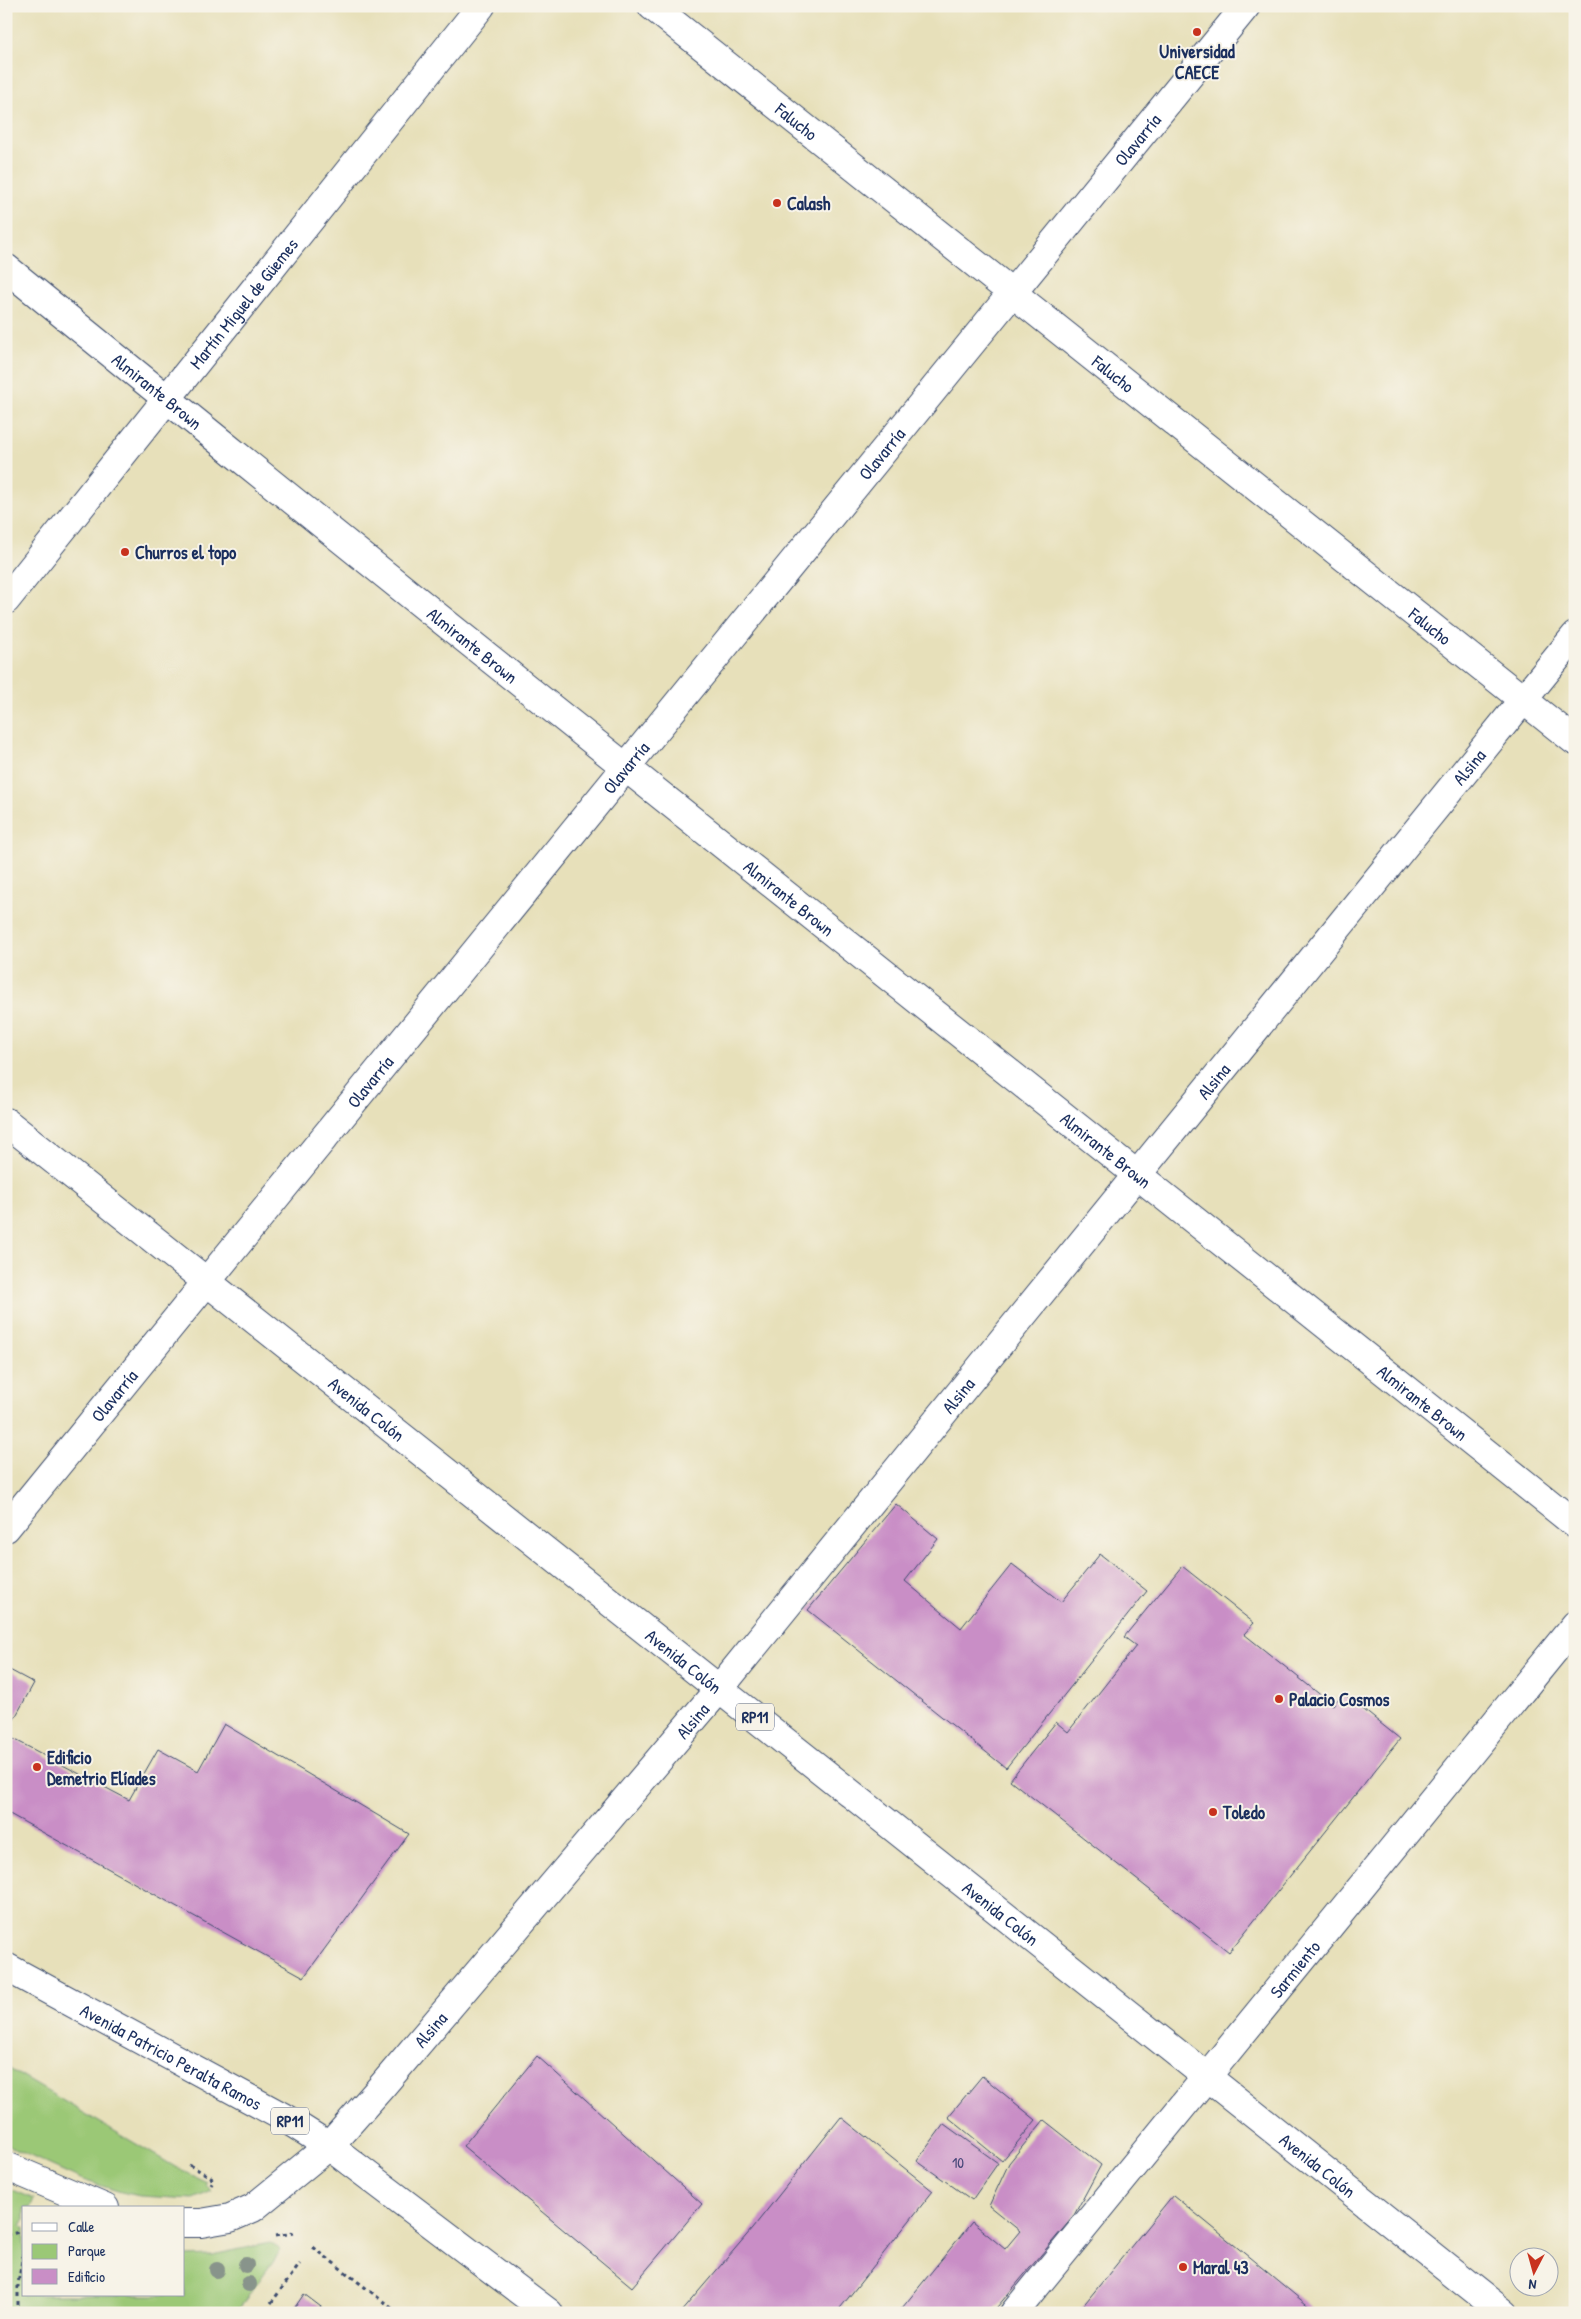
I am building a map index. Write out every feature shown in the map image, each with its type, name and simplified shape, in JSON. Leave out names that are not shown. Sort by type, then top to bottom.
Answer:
[{"type":"street","name":"Martín Miguel de Güemes","points":[[6,600],[482,6]]},
{"type":"street","name":"Falucho","points":[[652,6],[1575,741]]},
{"type":"street","name":"Olavarría","points":[[6,1528],[1246,6]]},
{"type":"street","name":"Almirante Brown","points":[[6,268],[625,768],[1575,1524]]},
{"type":"street","name":"Alsina","points":[[185,2224],[201,2224],[230,2218],[253,2208],[329,2146],[383,2085],[719,1689],[1575,636]]},
{"type":"street","name":"Avenida Colón","points":[[6,1122],[1504,2313]]},
{"type":"street","name":"Sarmiento","points":[[1014,2313],[1575,1625]]},
{"type":"street","name":"Avenida Patricio Peralta Ramos","points":[[6,1967],[283,2117],[329,2146],[549,2313]]},
{"type":"street","points":[[6,2166],[100,2206]]},
{"type":"path","points":[[189,2165],[211,2177],[213,2182],[210,2187]]},
{"type":"path","points":[[6,2235],[22,2231]]},
{"type":"path","points":[[313,2247],[398,2313]]},
{"type":"path","points":[[18,2313],[18,2284],[22,2261]]},
{"type":"path","points":[[271,2304],[300,2264]]},
{"type":"green space","points":[[6,2067],[177,2168],[207,2182],[205,2184],[212,2191],[193,2199],[140,2196],[121,2192],[83,2180],[6,2145]]},
{"type":"green space","points":[[6,2187],[34,2199],[31,2206],[22,2206],[22,2296],[185,2296],[185,2256],[212,2255],[270,2243],[281,2250],[236,2313],[6,2313]]},
{"type":"building","points":[[896,1504],[938,1539],[905,1581],[961,1628],[1012,1564],[1061,1602],[1100,1554],[1147,1591],[1006,1768],[808,1610]]},
{"type":"building","points":[[1182,1566],[1254,1623],[1244,1634],[1333,1705],[1343,1693],[1400,1739],[1229,1952],[1010,1780],[1056,1722],[1068,1732],[1136,1646],[1124,1637]]},
{"type":"building","name":"Edificio Demetrio Elíades","points":[[6,1668],[34,1683],[6,1734]]},
{"type":"building","points":[[224,1724],[409,1834],[304,1977],[6,1812],[6,1735],[129,1800],[158,1749],[198,1771]]},
{"type":"building","points":[[537,2056],[702,2204],[632,2287],[463,2146]]},
{"type":"building","points":[[982,2076],[1036,2120],[1002,2161],[948,2117]]},
{"type":"building","points":[[841,2117],[933,2191],[836,2313],[680,2313],[752,2229]]},
{"type":"building","points":[[1044,2120],[1101,2165],[1073,2217],[992,2313],[898,2313],[972,2222],[1005,2249],[1020,2231],[989,2206],[1009,2163]]},
{"type":"building","points":[[944,2124],[998,2163],[972,2200],[917,2161]]},
{"type":"building","points":[[1173,2195],[1255,2262],[1317,2313],[1077,2313]]},
{"type":"building","points":[[304,2294],[329,2313],[291,2313]]},
{"type":"place","name":"Universidad CAECE","points":[[1197,32]]},
{"type":"place","name":"Calash","points":[[777,203]]},
{"type":"place","name":"Churros el topo","points":[[125,552]]},
{"type":"place","name":"Palacio Cosmos","points":[[1279,1699]]},
{"type":"place","name":"Edificio Demetrio Elíades","points":[[37,1767]]},
{"type":"place","name":"Toledo","points":[[1213,1812]]},
{"type":"place","name":"Maral 43","points":[[1183,2267]]}]
